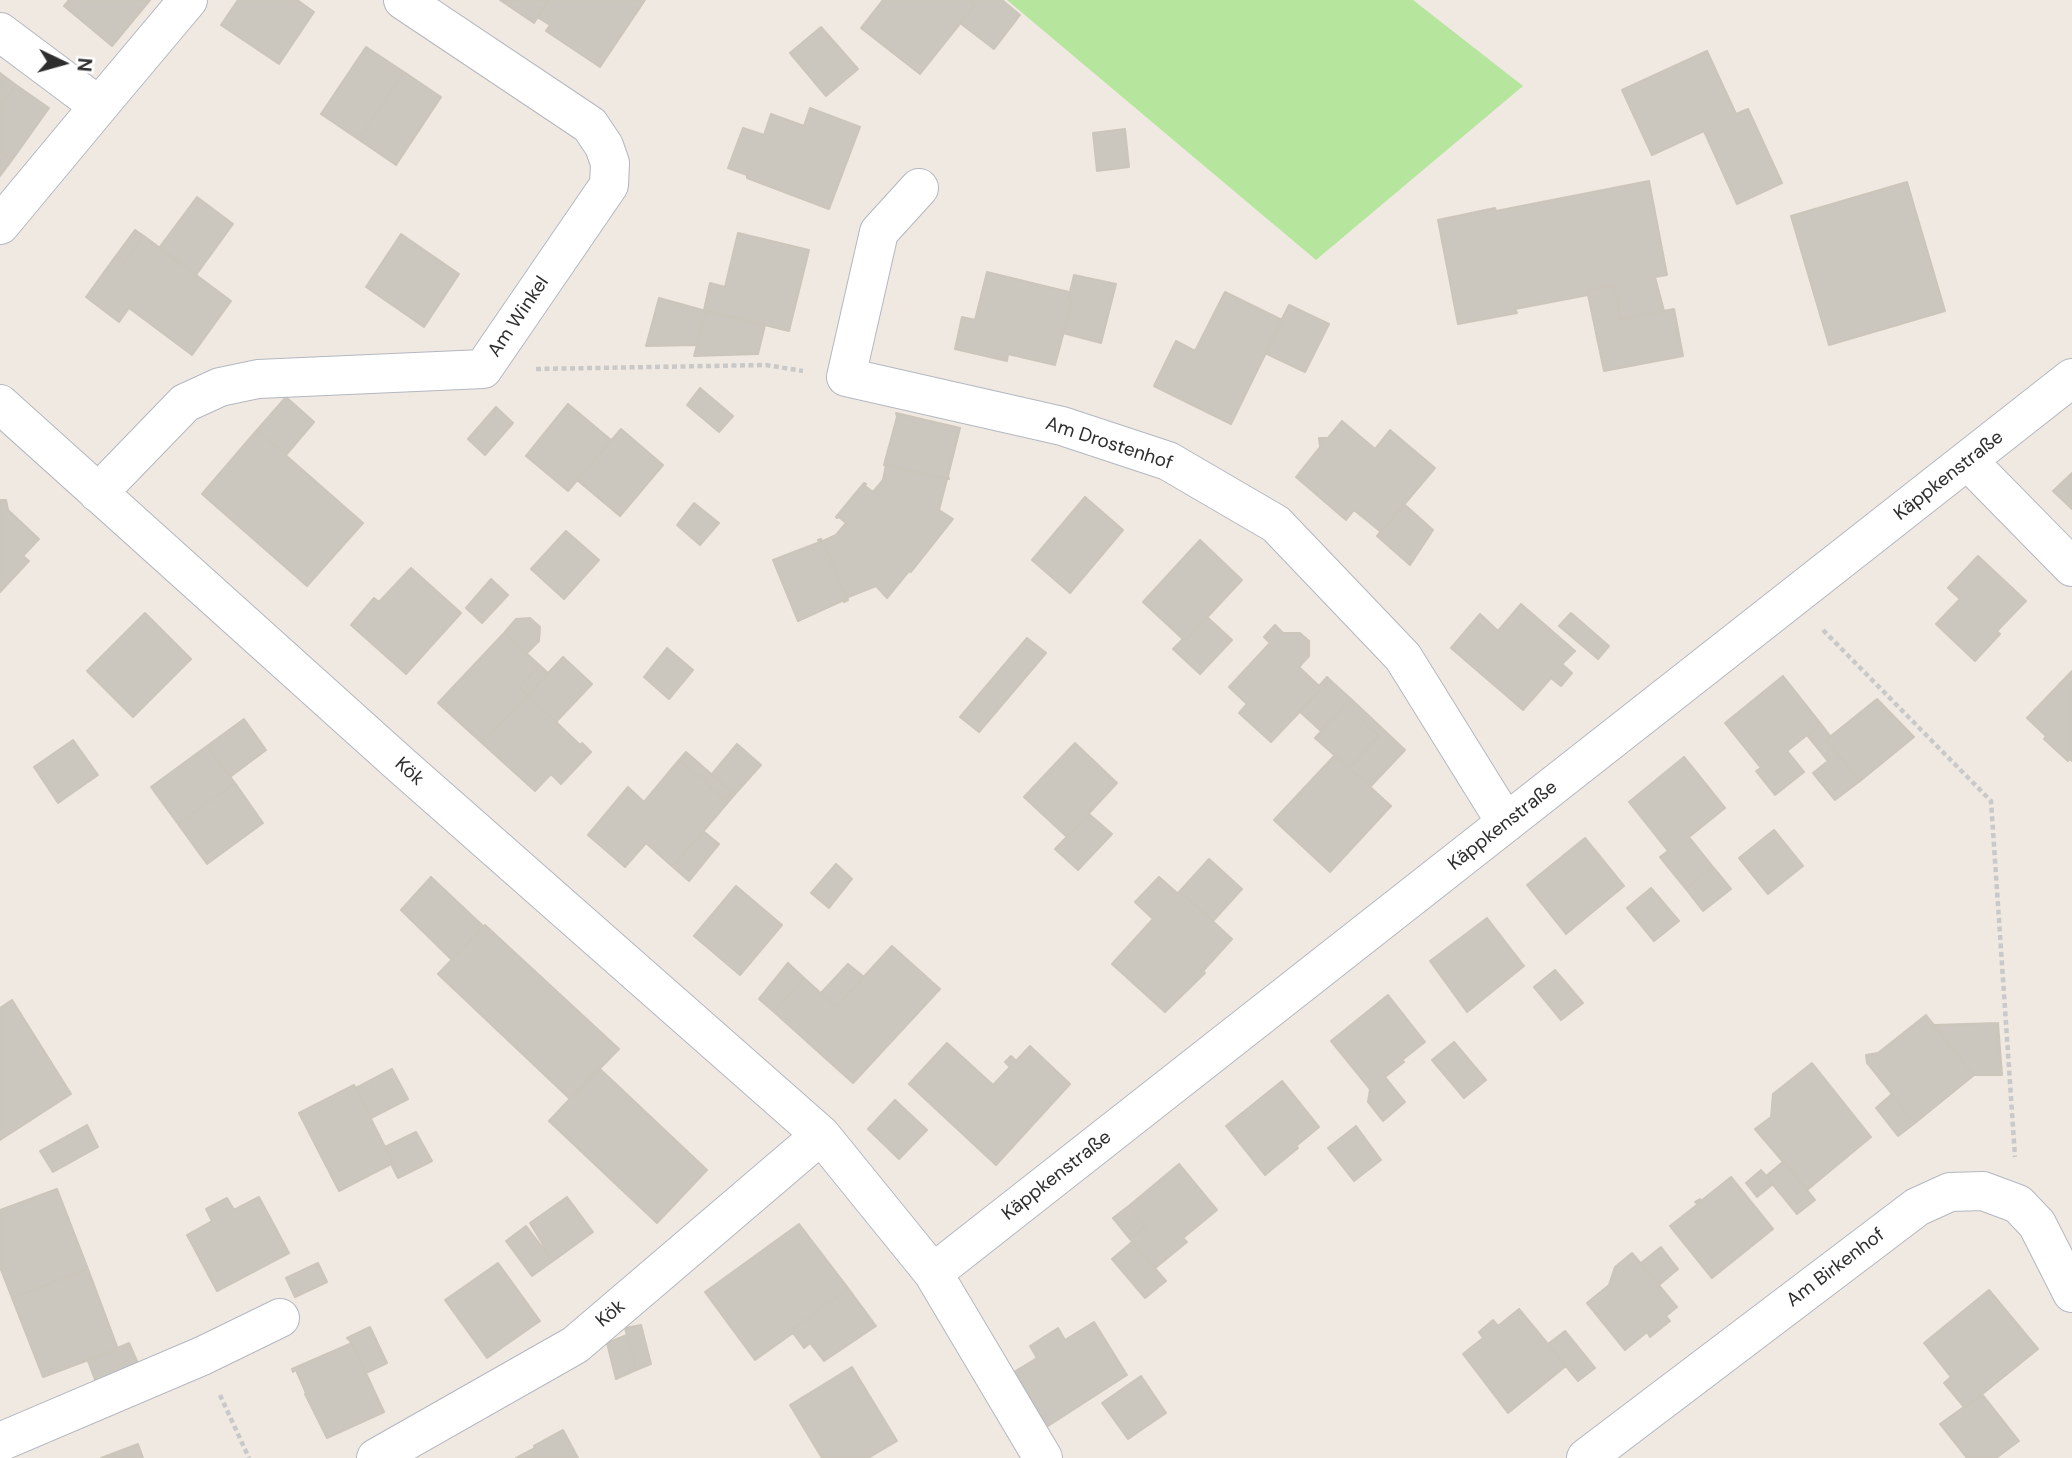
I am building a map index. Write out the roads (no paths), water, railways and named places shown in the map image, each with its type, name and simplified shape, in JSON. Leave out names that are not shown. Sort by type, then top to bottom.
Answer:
[{"type":"street","points":[[0,225],[188,0]]},
{"type":"street","name":"Am Winkel","points":[[98,492],[185,403],[220,387],[258,379],[484,369],[608,185],[610,163],[604,146],[590,125],[403,0]]},
{"type":"street","points":[[0,32],[99,106]]},
{"type":"street","name":"Am Drostenhof","points":[[919,188],[879,232],[846,377],[1062,426],[1168,461],[1276,524],[1403,657],[1506,823]]},
{"type":"street","name":"Käppkenstraße","points":[[933,1273],[2072,378]]},
{"type":"street","name":"Kök","points":[[0,404],[401,765],[821,1135],[933,1273],[1044,1458]]},
{"type":"street","points":[[1968,461],[2072,567]]},
{"type":"street","name":"Kök","points":[[376,1458],[575,1345],[821,1135]]},
{"type":"street","name":"Am Birkenhof","points":[[1586,1458],[1917,1207],[1950,1192],[1983,1191],[2018,1204],[2037,1224],[2072,1293]]},
{"type":"street","points":[[0,1442],[202,1356],[280,1318]]}]
